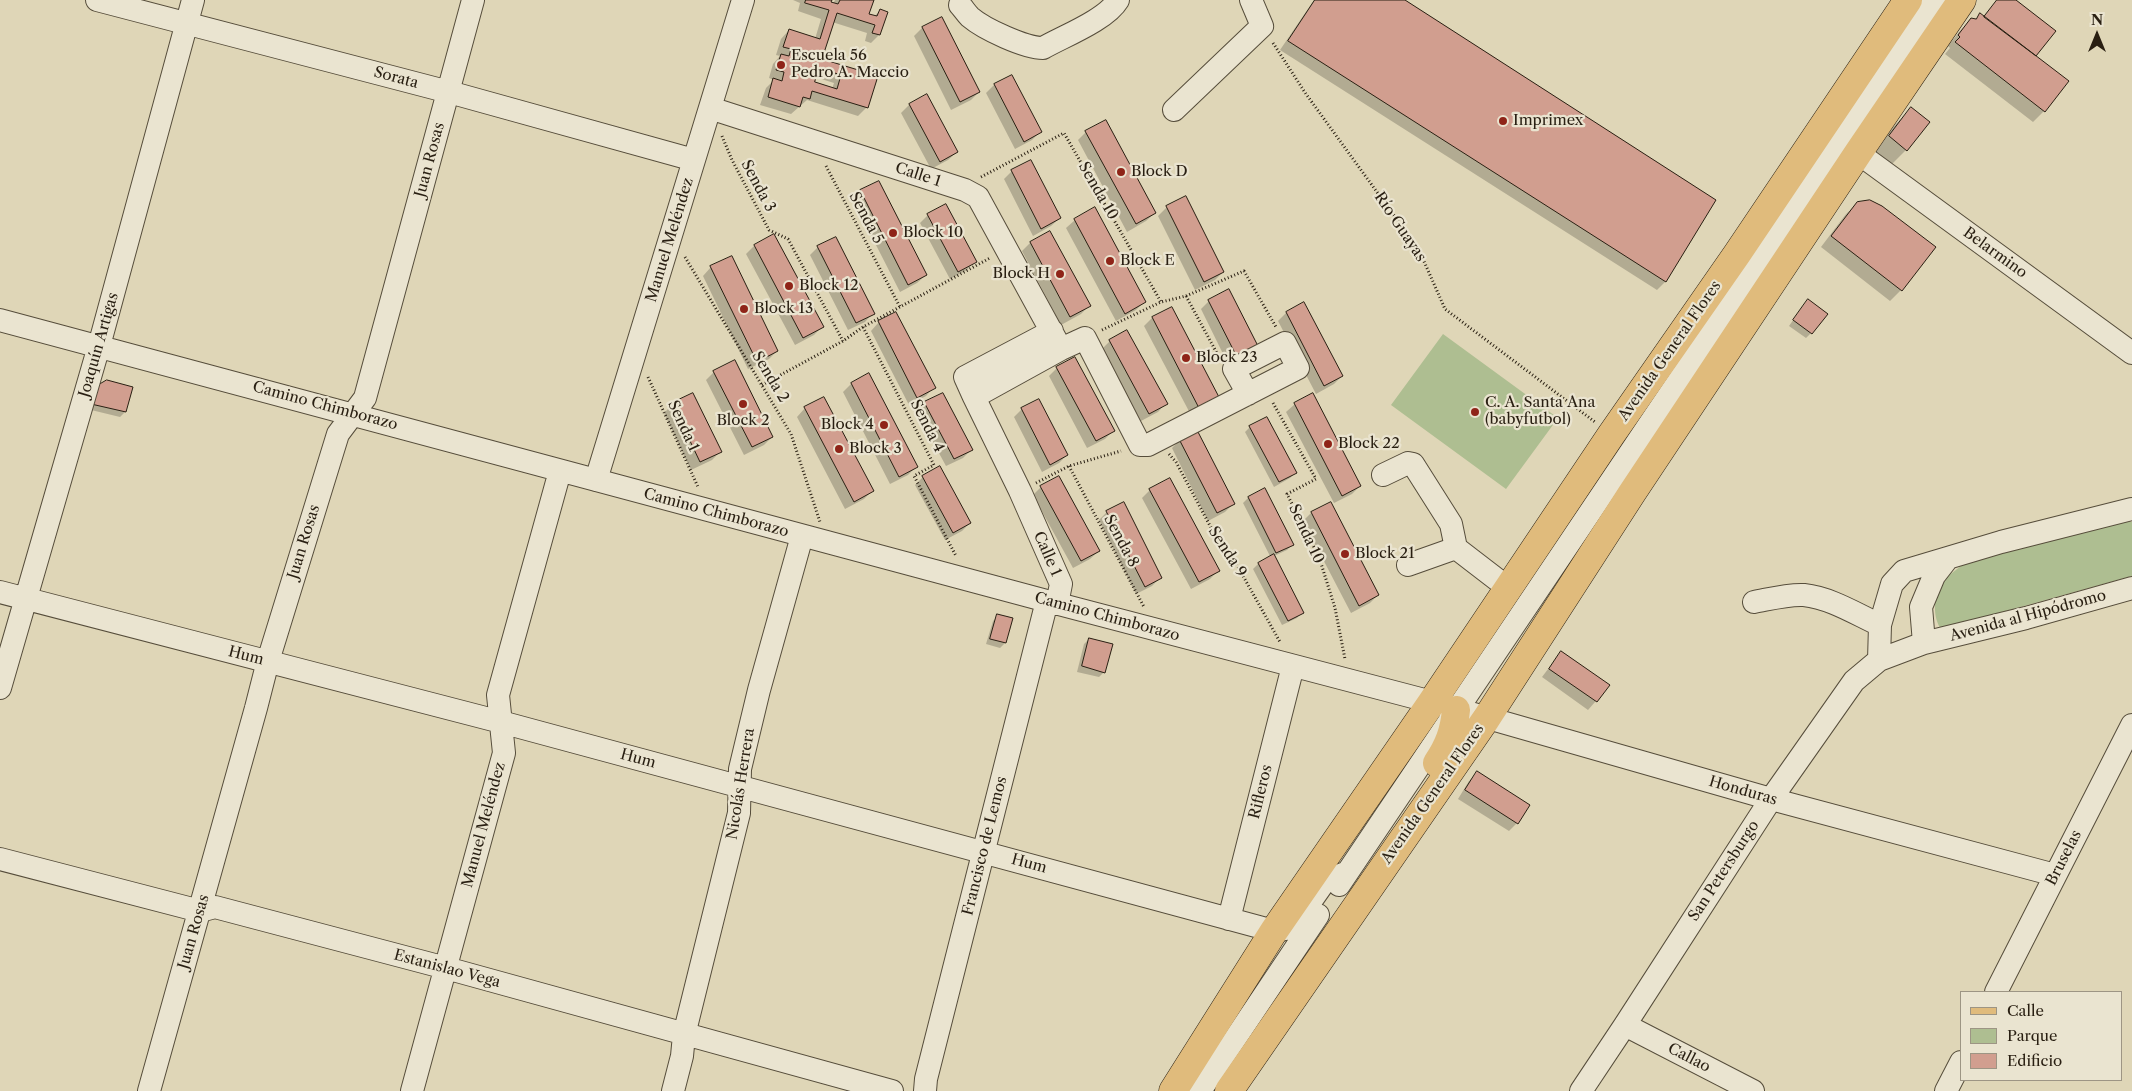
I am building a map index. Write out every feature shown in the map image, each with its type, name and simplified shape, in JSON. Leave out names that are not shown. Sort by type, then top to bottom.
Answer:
[{"type":"main road","name":"Avenida General Flores","points":[[1173,1091],[1274,931],[1444,706],[1508,588],[1908,0]]},
{"type":"main road","name":"Avenida General Flores","points":[[1229,1091],[1486,719],[1632,493],[1962,0]]},
{"type":"main road","points":[[1342,928],[1348,899],[1356,884],[1449,745],[1454,731],[1444,706]]},
{"type":"street","name":"Sorata","points":[[97,0],[449,92],[694,160]]},
{"type":"street","name":"Joaquín Artigas","points":[[0,688],[99,346],[193,0]]},
{"type":"street","name":"Juan Rosas","points":[[149,1091],[268,661],[338,434],[365,398],[473,0]]},
{"type":"street","name":"Manuel Meléndez","points":[[596,480],[743,0]]},
{"type":"street","points":[[956,2],[971,17],[994,30],[1024,45],[1042,48],[1102,16],[1118,0]]},
{"type":"street","points":[[1174,110],[1262,26],[1251,0]]},
{"type":"street","name":"Avenida General Flores","points":[[1200,1091],[1348,872],[1459,680],[1517,596],[1546,579],[1935,0]]},
{"type":"street","name":"Calle 1","points":[[710,108],[965,190],[978,197]]},
{"type":"street","points":[[1857,116],[1855,146],[1858,153]]},
{"type":"street","name":"Belarmino","points":[[1858,153],[2132,353]]},
{"type":"street","points":[[978,197],[1008,248],[1057,340],[1085,338],[1149,443],[1256,390],[1298,368],[1285,342],[1234,369],[1256,390]]},
{"type":"street","name":"Camino Chimborazo","points":[[0,320],[802,536],[1444,706]]},
{"type":"street","name":"Calle 1","points":[[1052,602],[1061,584],[1020,491],[965,377],[1057,340]]},
{"type":"street","points":[[1383,475],[1408,463],[1412,464],[1451,524],[1456,548],[1508,588]]},
{"type":"street","name":"Manuel Meléndez","points":[[412,1091],[504,753],[498,695],[560,470]]},
{"type":"street","name":"Avenida General Flores","points":[[1561,557],[1580,547],[1588,540],[1610,508],[1632,493]]},
{"type":"street","points":[[1879,660],[1880,626],[1892,584],[1904,571],[2001,542],[2132,509]]},
{"type":"street","name":"Nicolás Herrera","points":[[673,1091],[682,1056],[684,1035],[739,813],[740,769],[759,690],[802,536]]},
{"type":"street","points":[[1408,565],[1456,548]]},
{"type":"street","points":[[1924,643],[1921,608],[1934,576],[1948,558]]},
{"type":"street","name":"Avenida al Hipódromo","points":[[1879,660],[1924,643],[2026,618],[2132,588]]},
{"type":"street","name":"Hum","points":[[0,592],[501,722],[1274,931]]},
{"type":"street","points":[[1754,602],[1778,597],[1804,595],[1835,604],[1880,626]]},
{"type":"street","name":"Francisco de Lemos","points":[[925,1091],[926,1078],[983,851],[1052,602]]},
{"type":"street","name":"San Petersburgo","points":[[1581,1091],[1626,1026],[1771,799],[1854,681],[1879,660]]},
{"type":"street","name":"Rifleros","points":[[1229,919],[1293,666]]},
{"type":"street","name":"Honduras","points":[[1444,706],[1771,799],[2055,875]]},
{"type":"street","name":"Bruselas","points":[[1997,991],[2132,725]]},
{"type":"street","name":"Estanislao Vega","points":[[0,859],[200,911],[215,907],[446,968],[892,1091]]},
{"type":"street","points":[[1274,931],[1292,928],[1325,881],[1348,872]]},
{"type":"street","name":"Callao","points":[[1626,1026],[1753,1091]]},
{"type":"street","points":[[1946,1091],[1960,1064]]},
{"type":"path","name":"Río Guayas","points":[[1262,26],[1306,94],[1419,250],[1445,309],[1611,435]]},
{"type":"path","name":"Senda 3","points":[[710,108],[732,160],[769,230],[788,239],[843,340]]},
{"type":"path","name":"Senda 10","points":[[978,197],[980,177],[1064,132],[1161,302]]},
{"type":"path","name":"Senda 5","points":[[813,140],[900,307]]},
{"type":"path","name":"Senda 2","points":[[671,235],[792,434],[827,542]]},
{"type":"path","points":[[762,385],[863,327],[1008,248]]},
{"type":"path","points":[[1085,338],[1161,302],[1186,296],[1244,271],[1285,342]]},
{"type":"path","points":[[1186,296],[1222,364],[1234,369]]},
{"type":"path","name":"Senda 4","points":[[863,327],[934,465],[914,476],[968,579]]},
{"type":"path","name":"Senda 1","points":[[636,352],[709,511]]},
{"type":"path","name":"Senda 10","points":[[1256,390],[1316,479],[1287,494],[1319,557],[1336,608],[1345,656],[1346,680]]},
{"type":"path","points":[[1020,491],[1069,466],[1149,443]]},
{"type":"path","name":"Senda 9","points":[[1149,443],[1176,462],[1216,537],[1232,558],[1293,666]]},
{"type":"path","name":"Senda 8","points":[[1069,466],[1147,613],[1144,627]]},
{"type":"green space","name":"C. A. Santa Ana (babyfutbol)","points":[[1443,334],[1558,418],[1506,489],[1391,405]]},
{"type":"green space","points":[[2120,521],[2132,522],[2132,576],[1941,629],[1938,624],[1935,613],[1935,601],[1938,584],[1966,562]]},
{"type":"building","points":[[806,0],[832,0],[831,2],[838,4],[840,0],[874,0],[869,14],[877,16],[880,9],[888,12],[880,35],[872,33],[875,25],[837,13],[822,59],[878,76],[868,108],[812,91],[810,99],[803,97],[800,107],[768,97],[773,78],[782,81],[784,72],[776,70],[781,54],[789,56],[791,49],[783,47],[789,29],[820,39],[829,10],[805,3]],"holes":[[[819,68],[841,75],[837,89],[815,82]]]},
{"type":"building","name":"Imprimex","points":[[1315,0],[1405,0],[1716,200],[1666,282],[1288,41]]},
{"type":"building","points":[[1997,0],[2016,0],[2056,31],[2036,56],[1984,17]]},
{"type":"building","points":[[1980,13],[2069,81],[2045,112],[1955,42],[1971,18],[1976,19]]},
{"type":"building","points":[[942,17],[980,92],[960,102],[922,27]]},
{"type":"building","points":[[1012,75],[1042,132],[1024,142],[994,84]]},
{"type":"building","points":[[927,94],[958,152],[940,162],[909,104]]},
{"type":"building","points":[[1911,107],[1930,122],[1907,151],[1889,136]]},
{"type":"building","name":"Block D","points":[[1106,120],[1156,213],[1136,224],[1085,131]]},
{"type":"building","points":[[1031,160],[1061,218],[1041,229],[1011,170]]},
{"type":"building","name":"Block 10","points":[[879,181],[927,275],[908,285],[860,190]]},
{"type":"building","points":[[1186,196],[1224,272],[1204,282],[1166,206]]},
{"type":"building","points":[[1870,200],[1882,206],[1936,247],[1902,291],[1831,236],[1857,202]]},
{"type":"building","points":[[946,204],[977,262],[958,272],[927,214]]},
{"type":"building","name":"Block E","points":[[1095,207],[1146,302],[1125,314],[1074,219]]},
{"type":"building","name":"Block H","points":[[1050,231],[1091,306],[1070,317],[1030,242]]},
{"type":"building","name":"Block 12","points":[[774,234],[824,327],[803,338],[754,245]]},
{"type":"building","points":[[836,237],[875,314],[856,323],[817,246]]},
{"type":"building","name":"Block 13","points":[[732,256],[778,351],[757,362],[710,266]]},
{"type":"building","points":[[1229,289],[1259,348],[1238,359],[1208,300]]},
{"type":"building","points":[[1808,299],[1828,314],[1812,334],[1793,320]]},
{"type":"building","points":[[1304,302],[1343,376],[1324,386],[1286,312]]},
{"type":"building","name":"Block 23","points":[[1172,307],[1220,399],[1200,410],[1152,317]]},
{"type":"building","points":[[896,312],[936,388],[917,398],[878,321]]},
{"type":"building","points":[[1127,330],[1168,404],[1149,414],[1109,340]]},
{"type":"building","points":[[1075,357],[1115,431],[1096,441],[1056,367]]},
{"type":"building","name":"Block 2","points":[[735,360],[773,437],[752,447],[713,371]]},
{"type":"building","name":"Block 4","points":[[869,373],[918,467],[899,477],[851,383]]},
{"type":"building","points":[[107,380],[133,387],[126,412],[91,404],[95,387]]},
{"type":"building","points":[[693,393],[722,452],[700,462],[672,403]]},
{"type":"building","points":[[943,393],[973,450],[954,459],[924,402]]},
{"type":"building","name":"Block 22","points":[[1313,393],[1361,486],[1342,496],[1294,403]]},
{"type":"building","name":"Block 3","points":[[824,397],[874,491],[854,502],[804,407]]},
{"type":"building","points":[[1039,399],[1068,455],[1050,465],[1021,408]]},
{"type":"building","points":[[1267,417],[1297,473],[1279,482],[1249,426]]},
{"type":"building","points":[[1197,430],[1235,504],[1217,513],[1179,439]]},
{"type":"building","points":[[940,466],[971,523],[953,533],[922,476]]},
{"type":"building","points":[[1059,476],[1100,551],[1081,561],[1040,486]]},
{"type":"building","points":[[1170,478],[1220,571],[1199,582],[1149,489]]},
{"type":"building","points":[[1265,488],[1294,545],[1276,553],[1248,497]]},
{"type":"building","points":[[1124,502],[1162,578],[1145,587],[1106,511]]},
{"type":"building","name":"Block 21","points":[[1331,502],[1379,595],[1359,606],[1311,512]]},
{"type":"building","points":[[1274,554],[1304,613],[1288,621],[1258,563]]},
{"type":"building","points":[[997,614],[1013,618],[1006,643],[990,639]]},
{"type":"building","points":[[1089,638],[1113,644],[1105,673],[1082,666]]},
{"type":"building","points":[[1561,651],[1610,685],[1597,702],[1549,669]]},
{"type":"building","points":[[1477,771],[1530,805],[1518,824],[1465,790]]},
{"type":"place","name":"Escuela 56 Pedro A. Maccio","points":[[781,65]]},
{"type":"place","name":"Imprimex","points":[[1503,121]]},
{"type":"place","name":"Block D","points":[[1121,172]]},
{"type":"place","name":"Block 10","points":[[893,233]]},
{"type":"place","name":"Block E","points":[[1110,261]]},
{"type":"place","name":"Block H","points":[[1060,274]]},
{"type":"place","name":"Block 12","points":[[789,286]]},
{"type":"place","name":"Block 13","points":[[744,309]]},
{"type":"place","name":"Block 23","points":[[1186,358]]},
{"type":"place","name":"Block 2","points":[[743,404]]},
{"type":"place","name":"C. A. Santa Ana (babyfutbol)","points":[[1475,412]]},
{"type":"place","name":"Block 4","points":[[884,425]]},
{"type":"place","name":"Block 22","points":[[1328,444]]},
{"type":"place","name":"Block 3","points":[[839,449]]},
{"type":"place","name":"Block 21","points":[[1345,554]]}]
